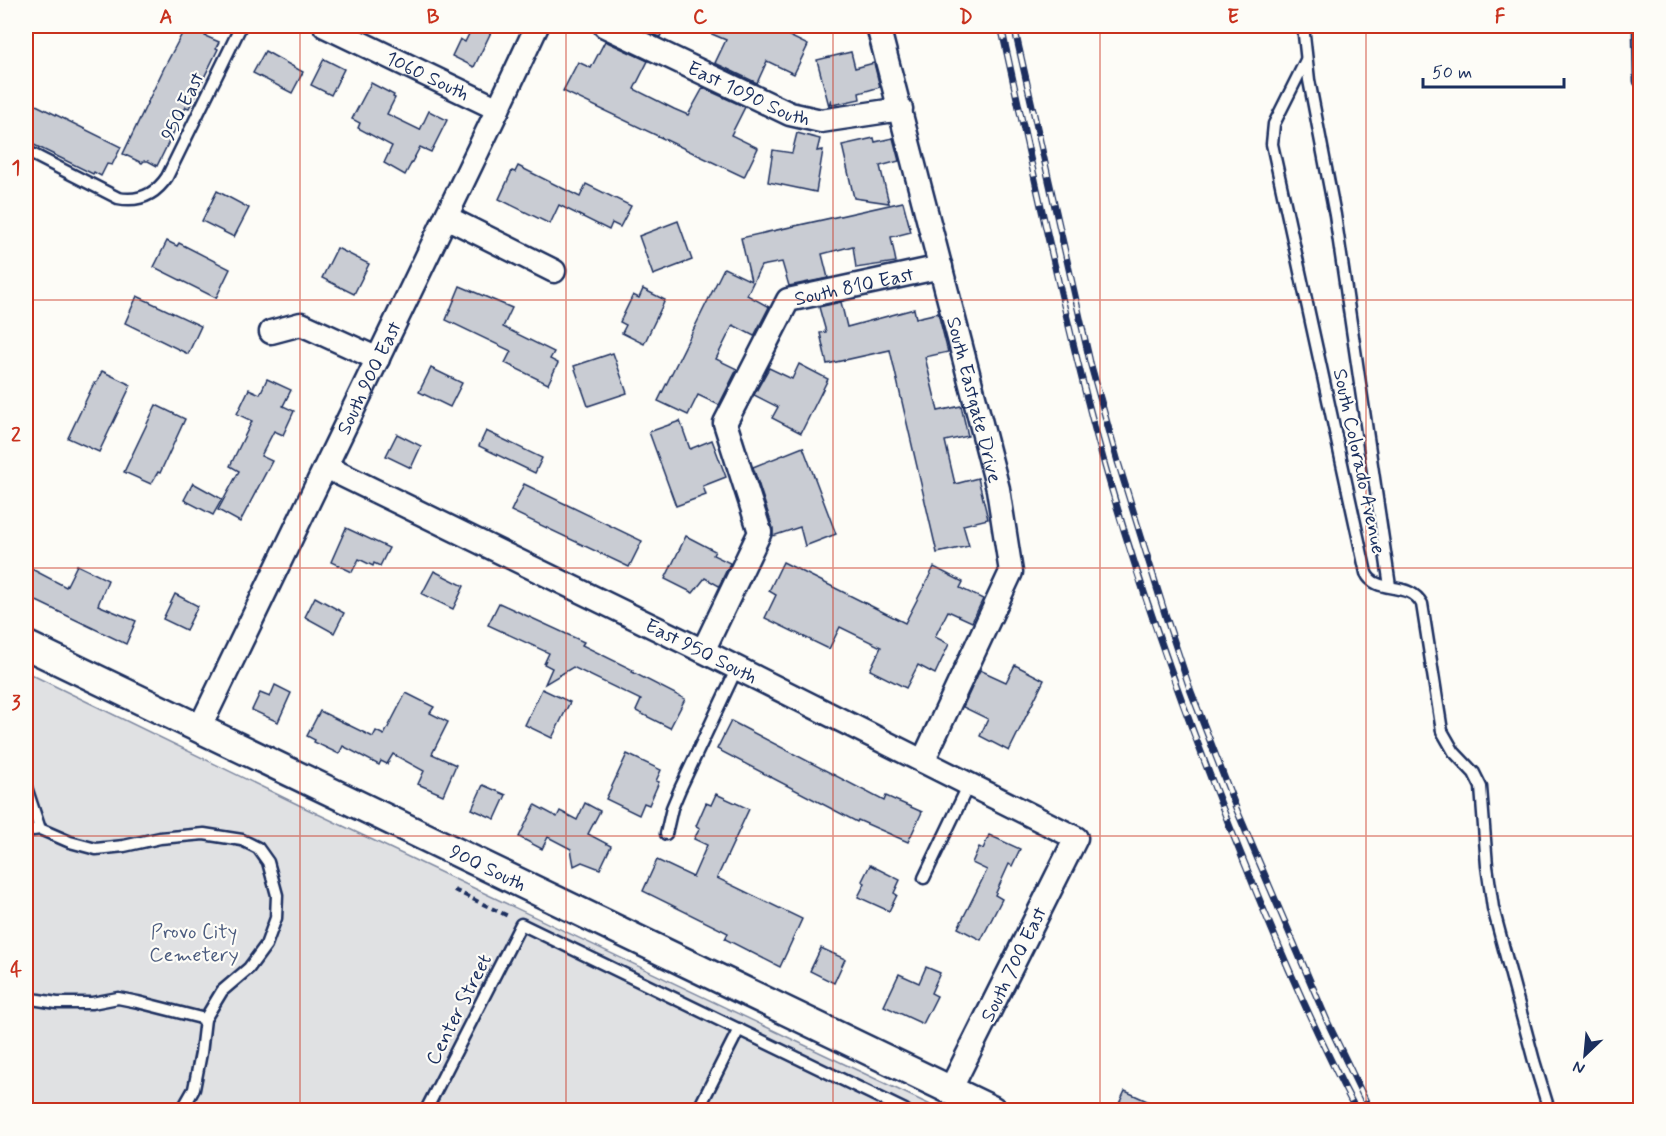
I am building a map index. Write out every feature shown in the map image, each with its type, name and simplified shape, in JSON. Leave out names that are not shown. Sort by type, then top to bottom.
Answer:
[{"type":"street","name":"1060 South","points":[[325,26],[498,109]]},
{"type":"street","name":"South 900 East","points":[[200,729],[537,26]]},
{"type":"street","name":"East 1090 South","points":[[605,26],[790,114],[821,121],[900,109]]},
{"type":"street","name":"South Eastgate Drive","points":[[878,26],[998,489],[1011,572],[923,761]]},
{"type":"street","points":[[446,217],[554,271]]},
{"type":"street","name":"South 810 East","points":[[703,651],[760,532],[725,423],[788,300],[941,267]]},
{"type":"street","points":[[271,332],[301,324],[378,359]]},
{"type":"street","name":"East 950 South","points":[[326,467],[703,651],[1076,838]]},
{"type":"street","name":"900 South","points":[[26,645],[992,1110]]},
{"type":"street","name":"South 700 East","points":[[950,1090],[1076,838]]},
{"type":"lane","name":"950 East","points":[[26,151],[118,198],[128,200],[147,196],[162,185],[167,177],[241,26]]},
{"type":"lane","points":[[1303,26],[1306,60],[1335,214],[1390,586]]},
{"type":"lane","points":[[1640,26],[1641,81]]},
{"type":"lane","name":"South Colorado Avenue","points":[[1306,60],[1274,124],[1272,144],[1366,573],[1374,583],[1412,592],[1422,604],[1442,731],[1449,746],[1474,773],[1481,787],[1487,866],[1495,918],[1549,1110]]},
{"type":"lane","points":[[666,834],[672,808],[680,789],[737,668]]},
{"type":"lane","points":[[924,878],[969,784]]},
{"type":"lane","points":[[26,787],[40,829]]},
{"type":"lane","points":[[26,831],[40,829],[70,842],[96,849],[160,838],[204,834],[242,840],[258,848],[268,862],[277,895],[276,918],[266,945],[249,968],[222,991],[205,1019],[194,1089],[182,1110]]},
{"type":"lane","points":[[521,924],[905,1110]]},
{"type":"lane","name":"Center Street","points":[[426,1110],[521,924]]},
{"type":"lane","points":[[26,998],[57,1003],[92,1003],[118,998],[205,1019]]},
{"type":"lane","points":[[698,1110],[739,1029]]},
{"type":"path","points":[[454,890],[506,913],[521,924]]},
{"type":"green space","name":"Provo City Cemetery","points":[[26,672],[301,806],[941,1110],[26,1110]]},
{"type":"building","points":[[190,26],[207,33],[205,36],[219,42],[216,48],[218,49],[157,166],[148,161],[142,163],[123,154],[164,68],[183,32],[185,33]]},
{"type":"building","points":[[473,26],[494,26],[474,67],[452,56],[460,39],[465,42]]},
{"type":"building","points":[[635,26],[665,26],[660,37]]},
{"type":"building","points":[[693,26],[769,26],[808,45],[794,74],[767,61],[757,83],[715,63],[726,40]]},
{"type":"building","points":[[605,41],[648,61],[634,89],[674,109],[688,115],[703,88],[745,107],[731,135],[758,148],[744,177],[563,91],[578,62],[591,68]]},
{"type":"building","points":[[265,51],[303,72],[292,93],[253,73]]},
{"type":"building","points":[[851,52],[855,68],[874,63],[880,87],[859,93],[860,99],[832,105],[831,99],[829,106],[817,60]]},
{"type":"building","points":[[324,59],[344,69],[331,95],[311,85]]},
{"type":"building","points":[[371,83],[394,95],[395,98],[387,114],[420,130],[429,111],[447,120],[431,152],[420,147],[405,175],[384,163],[392,146],[358,128],[360,123],[352,119]]},
{"type":"building","points":[[26,100],[121,147],[112,165],[107,164],[101,176],[94,172],[93,174],[26,141]]},
{"type":"building","points":[[797,133],[820,139],[817,151],[823,150],[816,192],[768,182],[773,150],[792,153]]},
{"type":"building","points":[[874,138],[875,142],[893,138],[899,161],[880,166],[889,203],[854,198],[842,145]]},
{"type":"building","points":[[518,166],[580,197],[586,184],[631,206],[620,227],[612,223],[609,230],[559,205],[550,224],[499,199],[512,171],[515,172]]},
{"type":"building","points":[[217,191],[249,208],[234,237],[202,221]]},
{"type":"building","points":[[903,202],[911,232],[891,237],[896,262],[856,268],[853,246],[822,254],[828,278],[789,286],[782,262],[761,266],[747,295],[769,307],[754,336],[733,325],[716,359],[737,369],[719,405],[698,395],[688,415],[658,401],[724,268],[751,281],[741,238]]},
{"type":"building","points":[[678,221],[692,260],[653,275],[639,236]]},
{"type":"building","points":[[167,241],[177,246],[179,243],[230,269],[216,298],[154,267]]},
{"type":"building","points":[[337,248],[369,264],[354,294],[322,278]]},
{"type":"building","points":[[460,286],[512,308],[503,327],[554,352],[550,359],[558,363],[548,384],[505,363],[511,351],[446,320]]},
{"type":"building","points":[[643,289],[665,300],[644,344],[622,333],[626,325],[620,322],[633,295],[639,298]]},
{"type":"building","points":[[137,296],[201,326],[188,354],[125,323]]},
{"type":"building","points":[[841,302],[847,327],[914,309],[916,318],[938,313],[948,352],[925,357],[938,411],[961,406],[968,436],[945,441],[955,484],[978,478],[988,519],[963,525],[969,546],[937,553],[890,350],[827,364],[820,333],[826,332],[819,307]]},
{"type":"building","points":[[613,353],[627,393],[588,406],[574,366]]},
{"type":"building","points":[[799,364],[828,379],[801,433],[772,418],[778,407],[754,395],[769,368],[792,379]]},
{"type":"building","points":[[431,368],[462,383],[450,407],[419,392]]},
{"type":"building","points":[[102,371],[131,385],[99,452],[68,438]]},
{"type":"building","points":[[267,379],[291,390],[283,406],[294,411],[283,435],[274,431],[261,456],[272,461],[240,522],[218,510],[239,471],[230,466],[252,421],[237,414],[249,389],[260,394]]},
{"type":"building","points":[[156,405],[185,419],[160,473],[158,472],[151,484],[124,472]]},
{"type":"building","points":[[680,421],[690,449],[712,440],[726,477],[703,486],[706,495],[676,506],[649,432]]},
{"type":"building","points":[[486,431],[542,458],[535,473],[479,446]]},
{"type":"building","points":[[397,434],[421,446],[411,468],[386,456]]},
{"type":"building","points":[[803,447],[836,534],[805,546],[800,527],[773,536],[773,528],[753,467]]},
{"type":"building","points":[[193,483],[222,499],[213,515],[184,500]]},
{"type":"building","points":[[524,484],[642,541],[629,567],[511,511]]},
{"type":"building","points":[[346,528],[389,548],[380,566],[374,563],[373,566],[359,559],[352,572],[331,562]]},
{"type":"building","points":[[686,536],[715,551],[713,555],[730,563],[719,586],[705,578],[693,593],[665,579]]},
{"type":"building","points":[[783,562],[905,623],[934,567],[963,582],[960,588],[983,599],[972,622],[948,611],[935,637],[949,644],[935,674],[918,665],[906,688],[870,670],[881,647],[840,627],[829,649],[765,618],[776,595],[769,591]]},
{"type":"building","points":[[77,565],[108,580],[98,605],[136,621],[126,644],[26,596],[26,566],[66,587]]},
{"type":"building","points":[[434,571],[464,586],[453,609],[422,594]]},
{"type":"building","points":[[175,594],[198,606],[186,630],[163,619]]},
{"type":"building","points":[[315,597],[344,613],[334,633],[305,617]]},
{"type":"building","points":[[499,603],[584,642],[582,645],[685,699],[670,728],[636,711],[641,700],[573,667],[545,684],[552,668],[544,664],[549,653],[488,625]]},
{"type":"building","points":[[1015,665],[1044,680],[1009,751],[980,736],[988,719],[963,707],[980,670],[1006,682]]},
{"type":"building","points":[[275,685],[291,693],[278,722],[252,710],[260,693],[270,697]]},
{"type":"building","points":[[542,689],[570,702],[552,738],[525,725]]},
{"type":"building","points":[[406,693],[434,707],[430,713],[448,722],[432,754],[456,765],[443,795],[418,784],[424,771],[393,754],[387,764],[381,761],[379,765],[343,746],[339,754],[307,736],[320,711],[373,737],[376,731],[384,735]]},
{"type":"building","points":[[731,721],[884,801],[886,796],[922,812],[908,842],[858,820],[857,822],[717,749]]},
{"type":"building","points":[[627,754],[661,770],[656,781],[659,782],[649,805],[644,803],[639,815],[606,799]]},
{"type":"building","points":[[483,785],[506,795],[495,819],[472,809]]},
{"type":"building","points":[[716,794],[749,809],[717,878],[802,919],[780,967],[725,939],[728,933],[643,891],[657,860],[693,877],[707,845],[694,839],[700,828],[696,826],[706,803],[711,805]]},
{"type":"building","points":[[585,803],[600,811],[588,834],[611,846],[600,869],[582,862],[574,866],[571,849],[548,837],[542,849],[519,837],[535,805],[557,817],[560,811],[577,820]]},
{"type":"building","points":[[989,835],[1020,849],[1012,866],[1009,864],[995,895],[1002,899],[981,940],[958,928],[987,870],[972,863],[979,847],[983,849]]},
{"type":"building","points":[[870,865],[900,880],[894,893],[897,895],[889,911],[858,897],[865,883],[862,881]]},
{"type":"building","points":[[821,948],[845,959],[834,983],[810,971]]},
{"type":"building","points":[[926,967],[940,973],[931,993],[937,996],[923,1024],[884,1006],[899,974],[919,983]]},
{"type":"building","points":[[1125,1091],[1167,1110],[1116,1110]]},
{"type":"railway","points":[[1001,26],[1080,369],[1121,522],[1191,726],[1244,863],[1305,1006],[1356,1110]]},
{"type":"railway","points":[[1014,26],[1090,362],[1166,617],[1190,689],[1236,808],[1328,1023],[1370,1110]]}]
